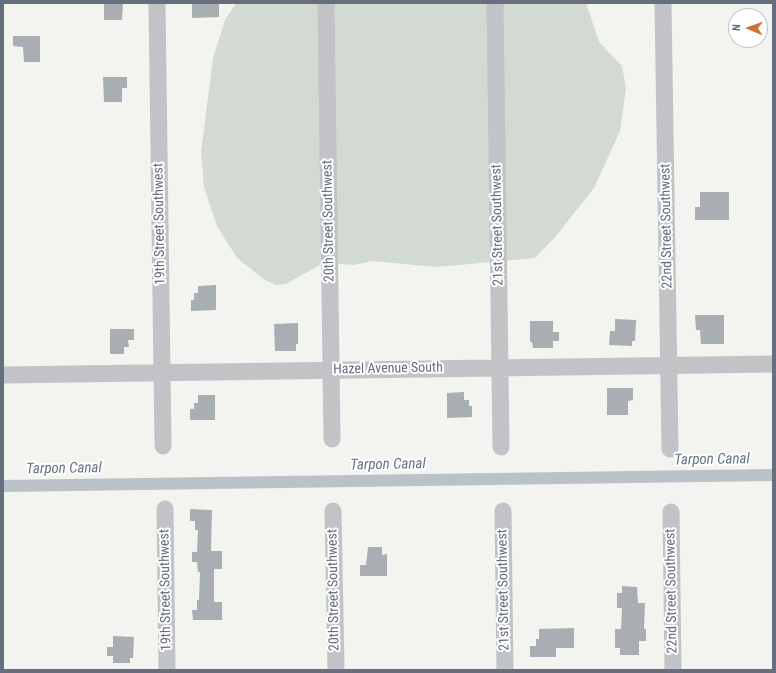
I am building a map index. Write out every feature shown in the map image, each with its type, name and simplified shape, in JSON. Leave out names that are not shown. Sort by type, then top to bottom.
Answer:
[{"type":"street","name":"19th Street Southwest","points":[[157,3],[163,446]]},
{"type":"street","name":"20th Street Southwest","points":[[326,3],[332,439]]},
{"type":"street","name":"21st Street Southwest","points":[[495,3],[501,447]]},
{"type":"street","name":"22nd Street Southwest","points":[[663,3],[670,449]]},
{"type":"street","name":"Hazel Avenue South","points":[[3,375],[773,364]]},
{"type":"street","name":"19th Street Southwest","points":[[165,509],[167,670]]},
{"type":"street","name":"20th Street Southwest","points":[[333,511],[336,670]]},
{"type":"street","name":"21st Street Southwest","points":[[503,511],[505,670]]},
{"type":"street","name":"22nd Street Southwest","points":[[671,512],[673,670]]},
{"type":"shaded area","points":[[236,3],[586,3],[599,42],[622,66],[626,88],[620,131],[594,188],[556,236],[535,258],[437,267],[372,261],[354,265],[323,263],[286,284],[276,285],[265,280],[237,258],[217,226],[204,187],[201,152],[213,58],[225,20]]},
{"type":"building","points":[[104,3],[123,3],[122,20],[104,20]]},
{"type":"building","points":[[192,3],[219,4],[219,17],[192,18]]},
{"type":"building","points":[[13,36],[40,36],[40,62],[24,62],[23,47],[13,46]]},
{"type":"building","points":[[103,77],[127,77],[127,88],[122,88],[122,102],[104,102]]},
{"type":"building","points":[[700,192],[729,192],[729,220],[695,220],[695,207],[700,207]]},
{"type":"building","points":[[216,285],[216,310],[191,311],[191,300],[194,300],[194,293],[198,293],[198,286]]},
{"type":"building","points":[[695,315],[724,315],[724,344],[701,344],[700,330],[696,330]]},
{"type":"building","points":[[615,319],[636,320],[635,341],[632,341],[632,346],[609,345],[610,331],[615,331]]},
{"type":"building","points":[[530,321],[553,321],[553,332],[559,332],[559,341],[553,341],[553,348],[533,348],[532,342],[530,342]]},
{"type":"building","points":[[298,323],[298,344],[296,344],[296,351],[275,351],[274,324]]},
{"type":"building","points":[[110,329],[134,329],[134,340],[128,340],[129,347],[124,347],[124,354],[110,354]]},
{"type":"building","points":[[607,388],[633,388],[633,400],[628,401],[628,415],[607,415]]},
{"type":"building","points":[[464,392],[464,400],[469,400],[469,406],[472,406],[472,417],[447,418],[447,393]]},
{"type":"building","points":[[198,395],[215,395],[215,420],[190,420],[190,409],[194,409],[194,403],[198,403]]},
{"type":"building","points":[[190,509],[212,510],[211,551],[222,551],[222,569],[214,569],[214,602],[222,602],[222,620],[193,620],[192,610],[197,610],[197,600],[199,600],[200,572],[198,572],[197,562],[192,562],[192,552],[197,552],[198,530],[195,530],[195,521],[190,521]]},
{"type":"building","points":[[368,547],[382,547],[382,555],[387,554],[387,576],[360,576],[360,565],[366,565]]},
{"type":"building","points":[[622,586],[637,587],[638,603],[645,603],[644,629],[646,629],[646,641],[639,641],[639,655],[620,655],[620,648],[615,648],[615,629],[621,629],[622,608],[617,608],[617,593],[622,593]]},
{"type":"building","points":[[574,628],[574,648],[556,648],[556,657],[530,657],[530,646],[536,646],[536,639],[539,639],[539,629]]},
{"type":"building","points":[[113,636],[134,637],[133,658],[130,658],[130,663],[113,663],[113,656],[107,656],[107,647],[113,647]]},
{"type":"waterway","name":"Tarpon Canal","points":[[3,486],[773,475]]}]
